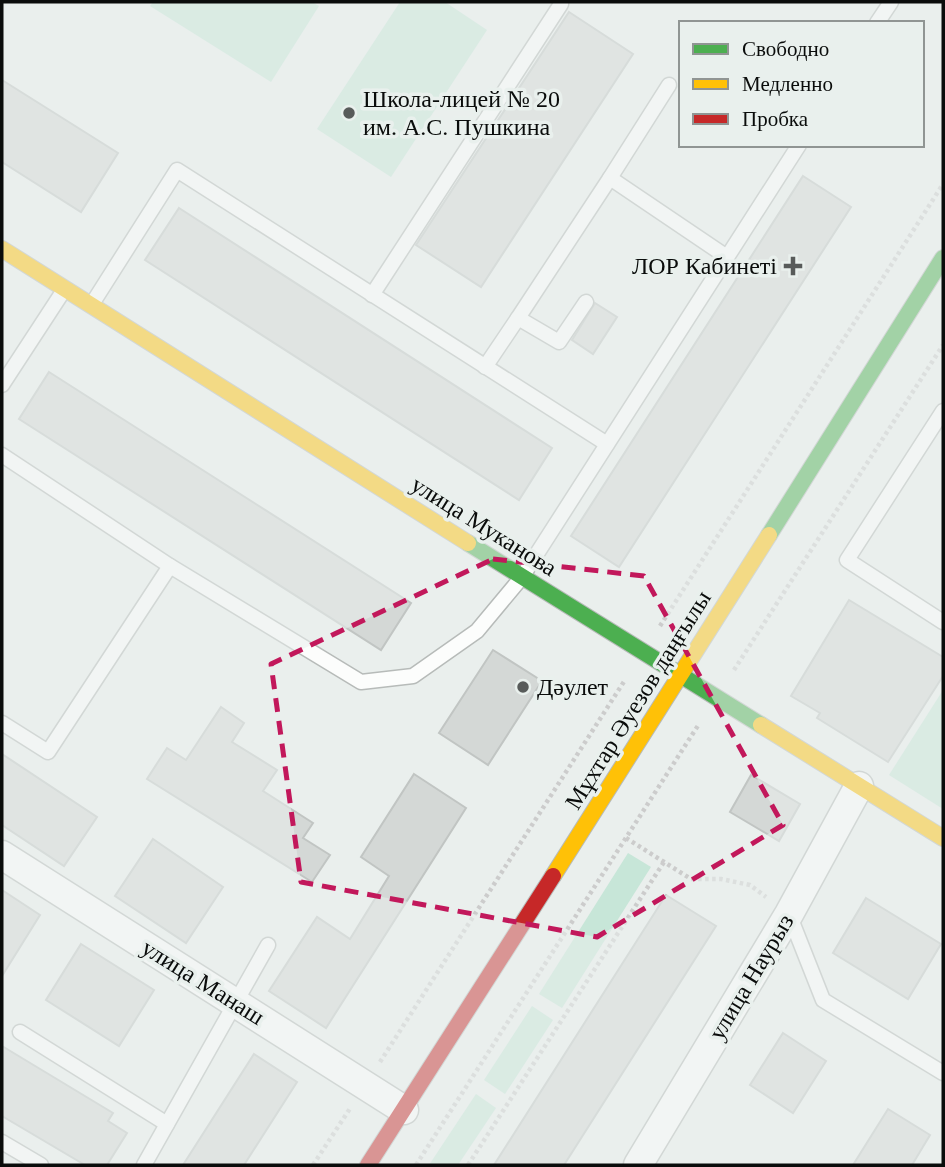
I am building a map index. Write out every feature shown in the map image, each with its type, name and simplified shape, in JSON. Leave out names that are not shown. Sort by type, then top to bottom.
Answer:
[{"type":"street","name":"улица Муканова","points":[[2,249],[522,577],[943,838]]},
{"type":"street","name":"Мұхтар Әуезов даңғылы","points":[[368,1165],[681,676],[943,258]]},
{"type":"street","name":"улица Наурыз","points":[[638,1165],[789,914],[859,786]]},
{"type":"street","name":"улица Манаш","points":[[2,855],[404,1110]]},
{"type":"lane","points":[[878,21],[891,2]]},
{"type":"lane","points":[[372,295],[561,4]]},
{"type":"lane","points":[[485,368],[668,85]]},
{"type":"lane","points":[[2,456],[170,566],[361,682],[413,676],[477,631],[522,577],[798,147]]},
{"type":"lane","points":[[92,305],[177,170],[607,443]]},
{"type":"lane","points":[[610,178],[727,257]]},
{"type":"lane","points":[[2,385],[65,288]]},
{"type":"lane","points":[[518,318],[559,342],[586,302]]},
{"type":"lane","points":[[943,411],[848,560],[943,622]]},
{"type":"lane","points":[[2,723],[48,752],[170,566]]},
{"type":"lane","points":[[789,914],[823,1000],[943,1073]]},
{"type":"lane","points":[[144,1165],[268,945]]},
{"type":"lane","points":[[20,1032],[167,1124]]},
{"type":"lane","points":[[2,1142],[41,1165]]},
{"type":"path","points":[[415,1165],[943,345]]},
{"type":"path","points":[[626,838],[691,879],[721,879],[750,885],[789,914]]},
{"type":"path","points":[[468,1165],[664,862]]},
{"type":"highlighted area","points":[[493,559],[644,576],[783,825],[597,937],[301,882],[271,664]]},
{"type":"green space","points":[[153,2],[312,2],[319,6],[271,82],[150,6]]},
{"type":"green space","points":[[400,2],[445,2],[487,30],[391,177],[317,129]]},
{"type":"green space","points":[[943,690],[943,809],[889,775]]},
{"type":"green space","points":[[628,853],[651,867],[562,1008],[539,994]]},
{"type":"green space","points":[[532,1006],[553,1020],[505,1094],[484,1080]]},
{"type":"green space","points":[[476,1094],[496,1108],[458,1165],[429,1165]]},
{"type":"building","points":[[569,12],[633,54],[481,287],[416,245]]},
{"type":"building","points":[[2,80],[118,153],[81,212],[2,162]]},
{"type":"building","points":[[803,176],[851,207],[619,567],[571,536]]},
{"type":"building","points":[[179,208],[552,448],[519,500],[145,260]]},
{"type":"building","points":[[595,303],[617,317],[593,354],[572,340]]},
{"type":"building","points":[[49,372],[411,603],[381,650],[19,419]]},
{"type":"building","points":[[849,600],[943,657],[943,676],[888,762],[817,718],[820,713],[791,696]]},
{"type":"building","points":[[493,650],[542,681],[488,765],[439,733]]},
{"type":"building","points":[[221,707],[244,723],[232,742],[277,770],[263,791],[313,823],[303,838],[330,855],[312,882],[147,779],[167,748],[186,760]]},
{"type":"building","points":[[2,754],[97,817],[64,866],[2,825]]},
{"type":"building","points":[[414,774],[466,808],[326,1028],[269,991],[317,917],[350,939],[389,876],[361,857]]},
{"type":"building","points":[[751,775],[800,804],[779,841],[730,812]]},
{"type":"building","points":[[153,839],[223,887],[186,943],[115,896]]},
{"type":"building","points":[[2,890],[40,915],[2,976]]},
{"type":"building","points":[[666,895],[716,926],[564,1165],[494,1165]]},
{"type":"building","points":[[866,898],[941,944],[908,999],[833,953]]},
{"type":"building","points":[[81,944],[154,990],[119,1046],[46,1000]]},
{"type":"building","points":[[783,1033],[826,1061],[793,1113],[750,1085]]},
{"type":"building","points":[[2,1046],[113,1113],[108,1121],[127,1133],[107,1165],[85,1165],[2,1116]]},
{"type":"building","points":[[254,1054],[297,1082],[244,1165],[183,1165]]},
{"type":"building","points":[[888,1109],[930,1135],[912,1165],[853,1165]]},
{"type":"traffic: fast","points":[[769,535],[943,258]]},
{"type":"traffic: fast","points":[[468,543],[761,725]]},
{"type":"traffic: slow","points":[[2,249],[468,543]]},
{"type":"traffic: slow","points":[[553,876],[769,535]]},
{"type":"traffic: slow","points":[[761,725],[943,838]]},
{"type":"traffic: jam","points":[[368,1165],[553,876]]},
{"type":"place","name":"Школа-лицей № 20 им. А.С. Пушкина","points":[[349,113]]},
{"type":"place","name":"ЛОР Кабинетi","points":[[793,266]]},
{"type":"place","name":"Дәулет","points":[[523,687]]}]
